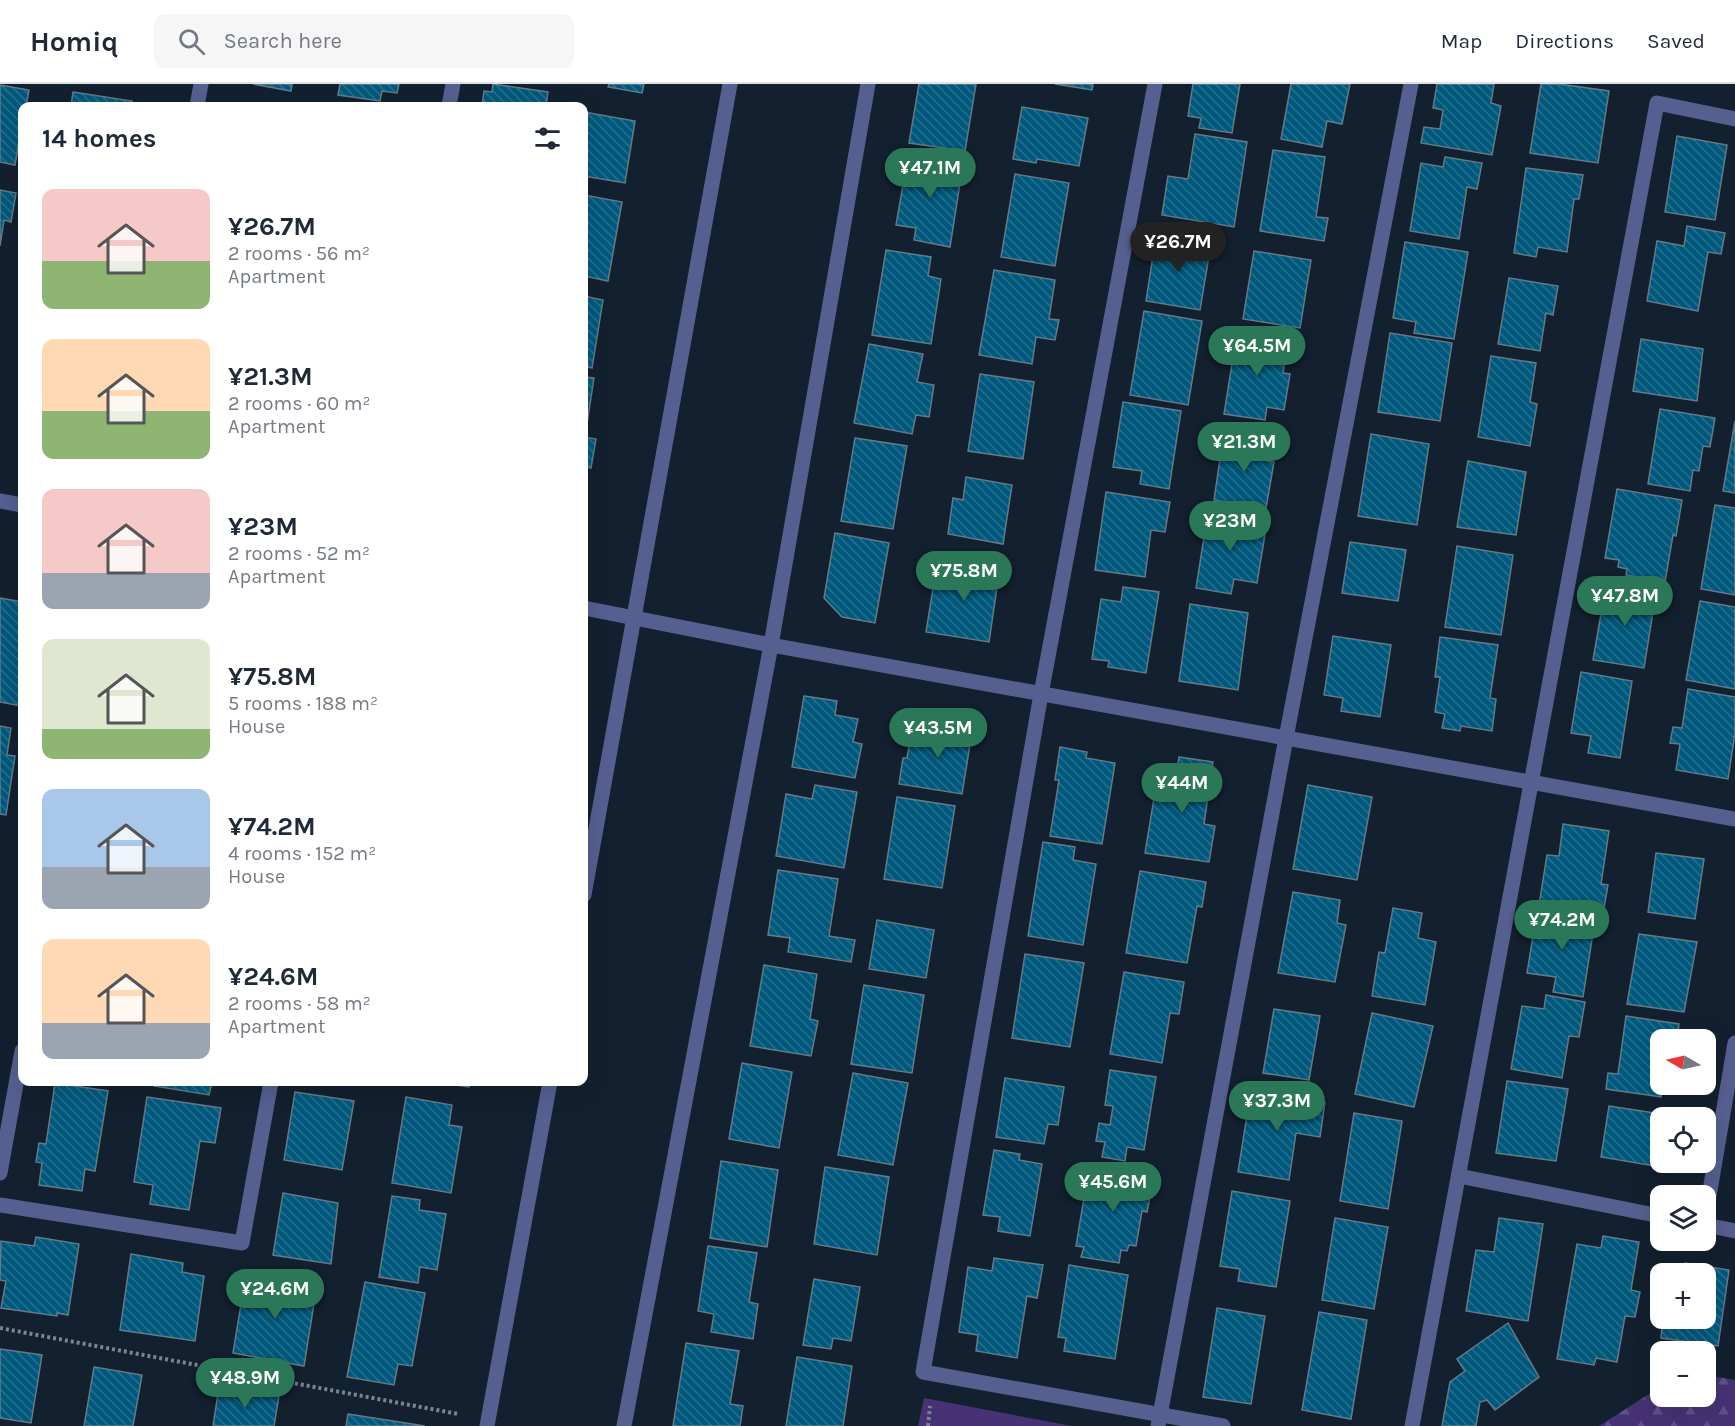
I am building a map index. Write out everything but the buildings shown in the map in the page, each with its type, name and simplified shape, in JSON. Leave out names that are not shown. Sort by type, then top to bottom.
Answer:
[{"type":"street","points":[[198,102],[201,84]]},
{"type":"street","points":[[450,102],[453,84]]},
{"type":"street","points":[[588,873],[730,84]]},
{"type":"street","points":[[624,1426],[771,645],[868,84]]},
{"type":"street","points":[[1155,84],[1041,694],[923,1372],[1159,1420],[1223,1426]]},
{"type":"street","points":[[1159,1420],[1411,84]]},
{"type":"street","points":[[1412,1426],[1658,104],[1735,119]]},
{"type":"street","points":[[0,501],[18,505]]},
{"type":"street","points":[[588,609],[771,645],[1735,819]]},
{"type":"street","points":[[1711,1185],[1735,1043]]},
{"type":"street","points":[[0,1173],[18,1073]]},
{"type":"street","points":[[0,1205],[242,1243],[270,1086]]},
{"type":"street","points":[[487,1423],[549,1086]]},
{"type":"street","points":[[1459,1176],[1650,1214]]},
{"type":"street","points":[[1716,1227],[1735,1231]]},
{"type":"path","points":[[0,1328],[487,1423]]},
{"type":"green space","points":[[1716,1377],[1735,1380],[1735,1426],[1599,1426],[1650,1393],[1650,1407],[1716,1407]]},
{"type":"green space","points":[[924,1398],[1072,1426],[918,1426]]}]
